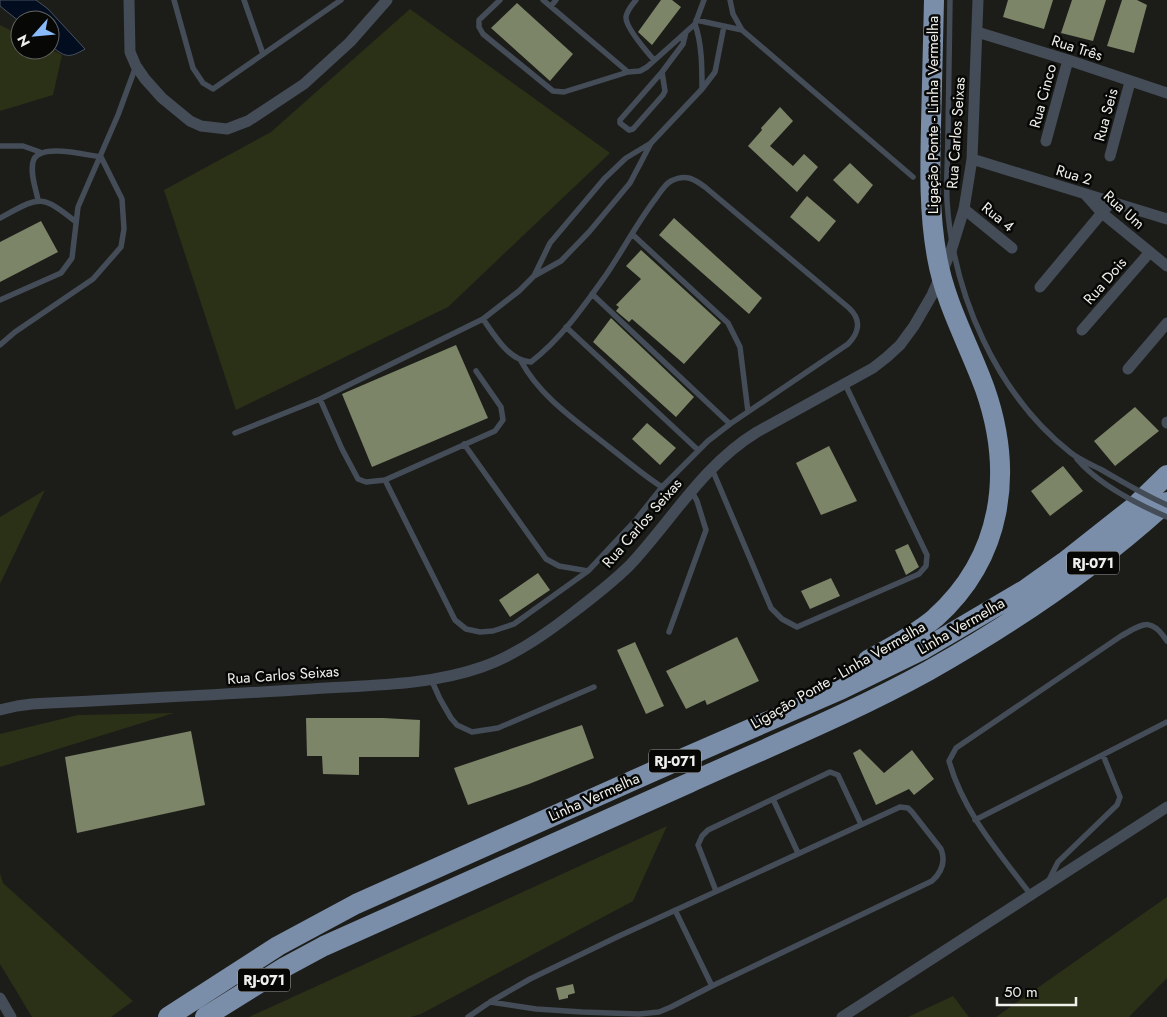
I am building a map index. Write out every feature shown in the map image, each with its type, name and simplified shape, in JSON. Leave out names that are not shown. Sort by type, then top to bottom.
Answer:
[{"type":"highway","name":"Ligação Ponte - Linha Vermelha","points":[[726,740],[868,660],[924,626],[943,610],[957,594],[985,550],[999,506],[999,454],[992,416],[981,379],[942,279],[933,235],[930,184],[934,0]]},
{"type":"highway","name":"Linha Vermelha","points":[[168,1017],[278,946],[356,904],[420,874],[842,689],[924,649],[1026,589],[1064,562],[1135,506],[1167,475]]},
{"type":"highway","name":"Linha Vermelha","points":[[205,1017],[285,967],[324,946],[778,743],[927,672],[1014,620],[1065,585],[1167,503]]},
{"type":"street","points":[[129,0],[130,52],[136,66],[145,79],[162,98],[190,121],[201,126],[227,129],[237,127],[248,121],[304,84],[350,42],[387,0]]},
{"type":"street","name":"Rua Carlos Seixas","points":[[0,710],[32,704],[374,685],[430,679],[482,667],[504,658],[541,636],[598,593],[630,565],[691,490],[743,441],[805,404],[873,368],[900,345],[914,326],[932,295],[951,251],[964,210],[972,159],[978,0]]},
{"type":"street","name":"Rua Três","points":[[977,32],[1167,93]]},
{"type":"street","name":"Rua Cinco","points":[[1046,140],[1068,60]]},
{"type":"street","name":"Rua Seis","points":[[1110,156],[1130,82]]},
{"type":"street","name":"Rua 2","points":[[972,159],[1167,219]]},
{"type":"street","name":"Rua Um","points":[[1086,195],[1102,213],[1167,266]]},
{"type":"street","points":[[1040,287],[1111,202]]},
{"type":"street","name":"Rua 4","points":[[964,210],[1012,248]]},
{"type":"street","name":"Rua Dois","points":[[1082,330],[1150,252]]},
{"type":"street","points":[[1128,369],[1167,323]]},
{"type":"street","points":[[842,1017],[1167,807]]},
{"type":"street","points":[[0,998],[11,1017]]},
{"type":"lane","points":[[174,0],[193,68],[203,83],[213,89],[341,0]]},
{"type":"lane","points":[[244,0],[263,54]]},
{"type":"lane","points":[[500,0],[479,20],[479,26],[483,34],[553,92],[564,92],[628,72],[640,71],[647,67],[695,22],[704,0]]},
{"type":"lane","points":[[543,0],[628,72]]},
{"type":"lane","points":[[551,6],[556,0]]},
{"type":"lane","points":[[636,0],[628,10],[626,22],[654,60]]},
{"type":"lane","points":[[730,0],[733,14],[742,30],[913,177]]},
{"type":"lane","points":[[950,0],[947,199],[952,239],[961,279],[977,324],[1004,376],[1035,417],[1083,466],[1134,501],[1167,517]]},
{"type":"lane","points":[[695,22],[742,30]]},
{"type":"lane","points":[[695,22],[702,62],[702,89]]},
{"type":"lane","points":[[534,276],[550,243],[604,179],[626,158],[651,143],[694,100],[716,72],[724,26]]},
{"type":"lane","points":[[662,72],[665,92],[633,129],[629,130],[620,123],[620,120],[662,72],[683,44],[686,32]]},
{"type":"lane","points":[[0,300],[61,273],[72,258],[78,207],[101,157],[136,66]]},
{"type":"lane","points":[[235,433],[320,399],[483,319],[519,291],[534,276],[561,261],[630,184],[651,143]]},
{"type":"lane","points":[[0,146],[23,146],[40,152],[49,150],[101,157]]},
{"type":"lane","points":[[38,200],[32,172],[32,162],[40,152]]},
{"type":"lane","points":[[0,345],[15,332],[93,279],[121,247],[124,229],[122,199],[101,157]]},
{"type":"lane","points":[[385,480],[455,620],[466,629],[480,632],[493,631],[514,624],[588,571],[629,528],[662,487],[698,450],[730,424],[848,344],[855,337],[858,330],[858,320],[854,313],[705,186],[692,177],[681,177],[668,182],[645,213],[606,275],[566,327],[531,362],[521,361]]},
{"type":"lane","points":[[0,218],[30,202],[38,200],[56,206],[76,222]]},
{"type":"lane","points":[[632,234],[728,323],[740,346],[748,412]]},
{"type":"lane","points":[[592,294],[730,424]]},
{"type":"lane","points":[[483,319],[508,351],[521,361],[530,377],[544,392],[594,435],[662,487]]},
{"type":"lane","points":[[566,327],[698,450]]},
{"type":"lane","points":[[320,399],[344,455],[358,479],[366,482],[385,480],[496,430],[503,420],[501,407],[476,371]]},
{"type":"lane","points":[[712,469],[771,608],[782,619],[797,627],[919,574],[926,566],[927,555],[845,384]]},
{"type":"lane","points":[[464,444],[546,559],[559,566],[588,571]]},
{"type":"lane","points":[[1072,454],[1135,490],[1167,503]]},
{"type":"lane","points":[[669,632],[706,530],[697,501],[691,490]]},
{"type":"lane","points":[[1031,896],[975,820],[954,777],[949,761],[956,748],[1121,636],[1143,624],[1152,624],[1160,629],[1167,641]]},
{"type":"lane","points":[[430,679],[457,726],[472,732],[498,728],[594,687]]},
{"type":"lane","points":[[975,820],[1167,722]]},
{"type":"lane","points":[[1047,885],[1058,862],[1117,805],[1120,797],[1103,755]]},
{"type":"lane","points":[[716,891],[698,845],[702,836],[708,830],[773,798],[830,772],[838,775],[861,824]]},
{"type":"lane","points":[[773,798],[798,853]]},
{"type":"lane","points":[[468,1017],[490,1002],[530,979],[900,806],[908,808],[941,849],[943,862],[937,876],[932,881],[659,1012],[640,1014],[536,1009],[490,1002]]},
{"type":"lane","points":[[675,910],[712,986]]},
{"type":"green space","points":[[410,9],[610,153],[448,307],[236,410],[164,190],[271,132]]},
{"type":"green space","points":[[0,25],[10,30],[10,60],[60,60],[60,54],[62,55],[53,95],[0,111]]},
{"type":"green space","points":[[45,490],[0,584],[0,517]]},
{"type":"green space","points":[[174,713],[0,767],[0,734],[78,715]]},
{"type":"green space","points":[[667,826],[633,901],[421,1014],[411,1017],[249,1017]]},
{"type":"green space","points":[[0,873],[3,883],[133,1001],[111,1017],[32,1017],[0,964]]},
{"type":"green space","points":[[1167,897],[1167,978],[1129,1017],[996,1017]]},
{"type":"green space","points":[[953,996],[969,1017],[908,1017]]},
{"type":"water","points":[[0,0],[36,0],[49,10],[10,10],[10,14],[0,6]]},
{"type":"water","points":[[60,22],[85,49],[70,55],[60,52]]},
{"type":"building","points":[[661,0],[672,0],[681,7],[652,45],[638,32]]},
{"type":"building","points":[[1008,0],[1053,0],[1044,29],[1003,17]]},
{"type":"building","points":[[1072,0],[1106,0],[1093,41],[1061,33]]},
{"type":"building","points":[[1122,0],[1137,0],[1147,5],[1134,53],[1107,46]]},
{"type":"building","points":[[517,3],[573,54],[550,81],[491,28]]},
{"type":"building","points":[[780,107],[793,121],[770,146],[793,166],[804,154],[818,167],[797,192],[748,146]]},
{"type":"building","points":[[850,163],[873,185],[858,204],[833,180]]},
{"type":"building","points":[[807,196],[836,221],[819,242],[790,217]]},
{"type":"building","points":[[674,218],[762,298],[749,314],[659,235]]},
{"type":"building","points":[[41,221],[58,252],[0,282],[0,242]]},
{"type":"building","points":[[641,250],[721,323],[684,364],[632,319],[629,322],[616,311],[619,307],[616,305],[641,279],[626,266]]},
{"type":"building","points":[[611,318],[694,397],[676,417],[593,342]]},
{"type":"building","points":[[456,345],[488,418],[372,467],[342,394]]},
{"type":"building","points":[[1135,407],[1159,431],[1115,466],[1094,441]]},
{"type":"building","points":[[647,423],[676,448],[660,465],[632,439]]},
{"type":"building","points":[[829,446],[857,501],[821,515],[796,463]]},
{"type":"building","points":[[1063,466],[1083,491],[1050,516],[1031,491]]},
{"type":"building","points":[[908,544],[919,567],[906,575],[895,550]]},
{"type":"building","points":[[538,573],[550,590],[510,617],[499,600]]},
{"type":"building","points":[[831,578],[840,596],[810,609],[801,591]]},
{"type":"building","points":[[737,637],[759,681],[707,705],[705,700],[686,709],[666,671]]},
{"type":"building","points":[[635,642],[664,706],[646,714],[617,650]]},
{"type":"building","points":[[306,718],[420,720],[419,757],[359,757],[359,775],[323,774],[322,756],[307,756]]},
{"type":"building","points":[[582,725],[594,758],[529,784],[468,805],[454,768]]},
{"type":"building","points":[[191,731],[205,805],[77,833],[65,757]]},
{"type":"building","points":[[860,749],[884,773],[912,750],[934,779],[914,795],[909,789],[876,805],[853,753]]},
{"type":"building","points":[[573,984],[575,993],[568,995],[568,998],[559,1000],[556,988]]}]
